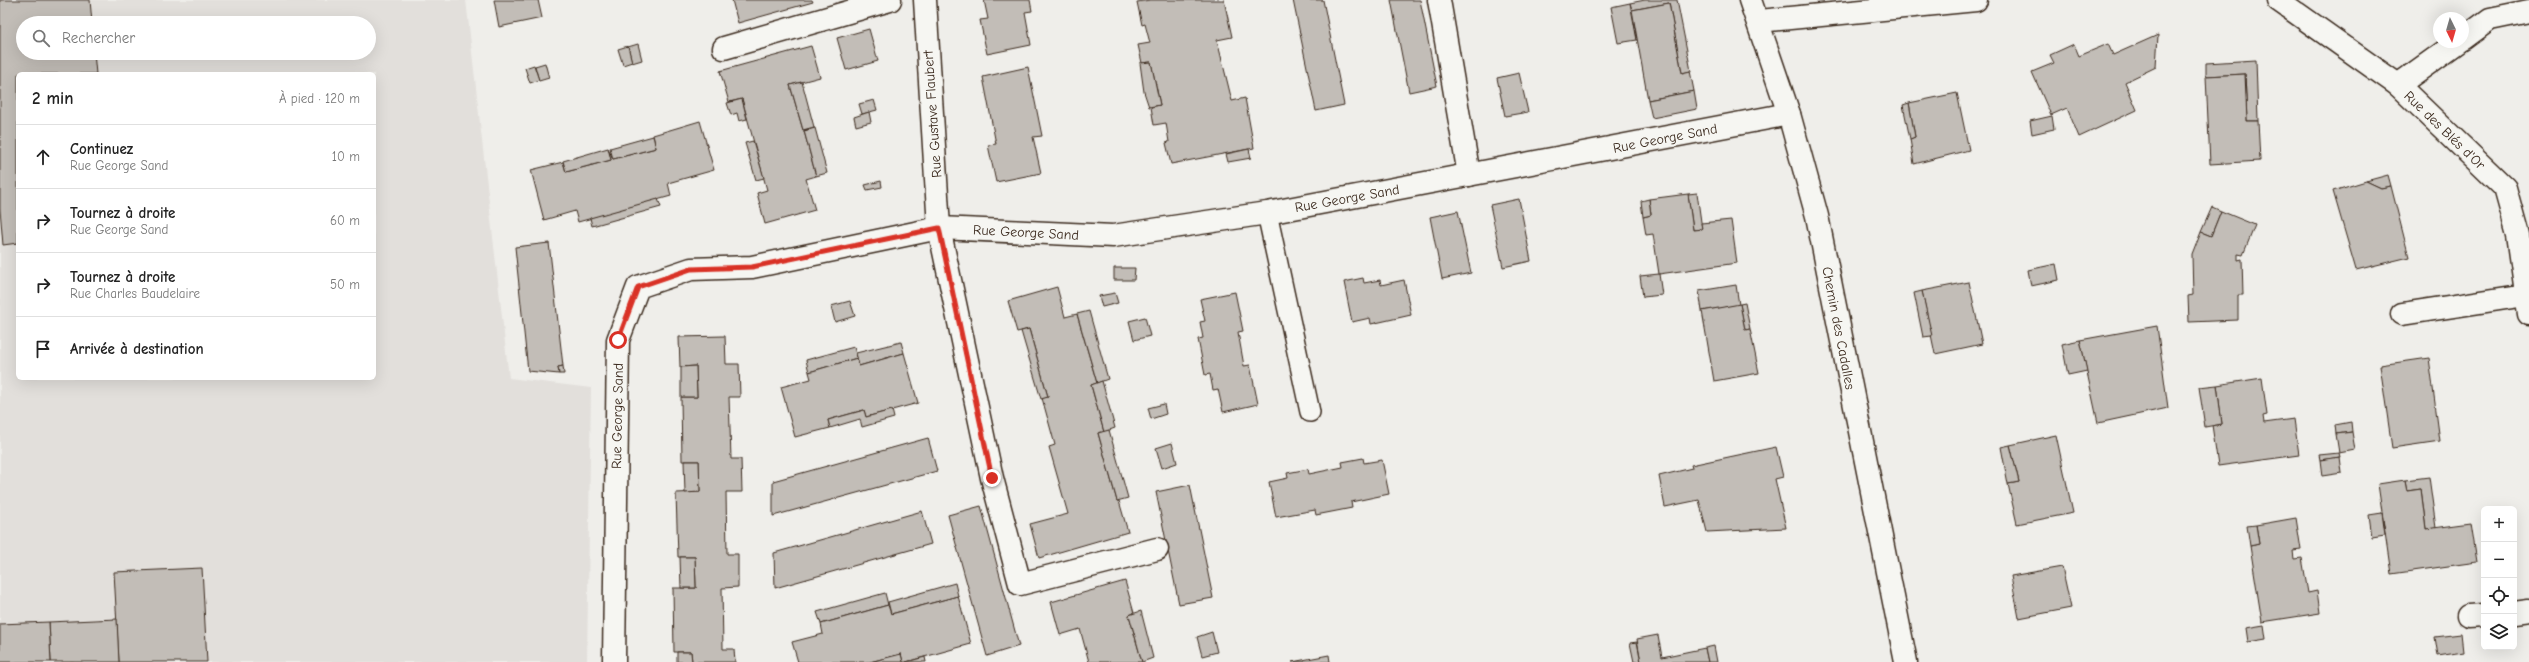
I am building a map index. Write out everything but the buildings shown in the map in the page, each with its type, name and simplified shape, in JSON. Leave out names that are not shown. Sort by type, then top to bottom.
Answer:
[{"type":"street","points":[[724,48],[890,0]]},
{"type":"street","name":"Rue Gustave Flaubert","points":[[925,0],[939,228],[992,478],[1020,584],[1157,549]]},
{"type":"street","points":[[1439,0],[1469,175]]},
{"type":"street","name":"Chemin des Cadalles","points":[[1750,0],[1759,21],[1789,114],[1817,216],[1906,662]]},
{"type":"street","points":[[1759,21],[1974,0]]},
{"type":"street","name":"Rue des Blés d'Or","points":[[2278,0],[2398,85],[2505,188],[2518,235],[2528,304]]},
{"type":"street","points":[[2469,35],[2490,19],[2529,11]]},
{"type":"street","points":[[2398,85],[2450,48]]},
{"type":"street","name":"Rue George Sand","points":[[614,662],[618,340],[638,287],[691,269],[752,267],[939,228],[1113,236],[1267,213],[1789,114]]},
{"type":"street","points":[[2402,314],[2528,304]]},
{"type":"street","points":[[2517,613],[2529,612]]},
{"type":"lane","points":[[1267,213],[1310,412]]},
{"type":"shaded area","points":[[0,0],[466,0],[509,378],[591,388],[587,662],[0,662]]},
{"type":"route","points":[[618,340],[638,287],[691,269],[752,267],[939,228],[992,478]]}]
